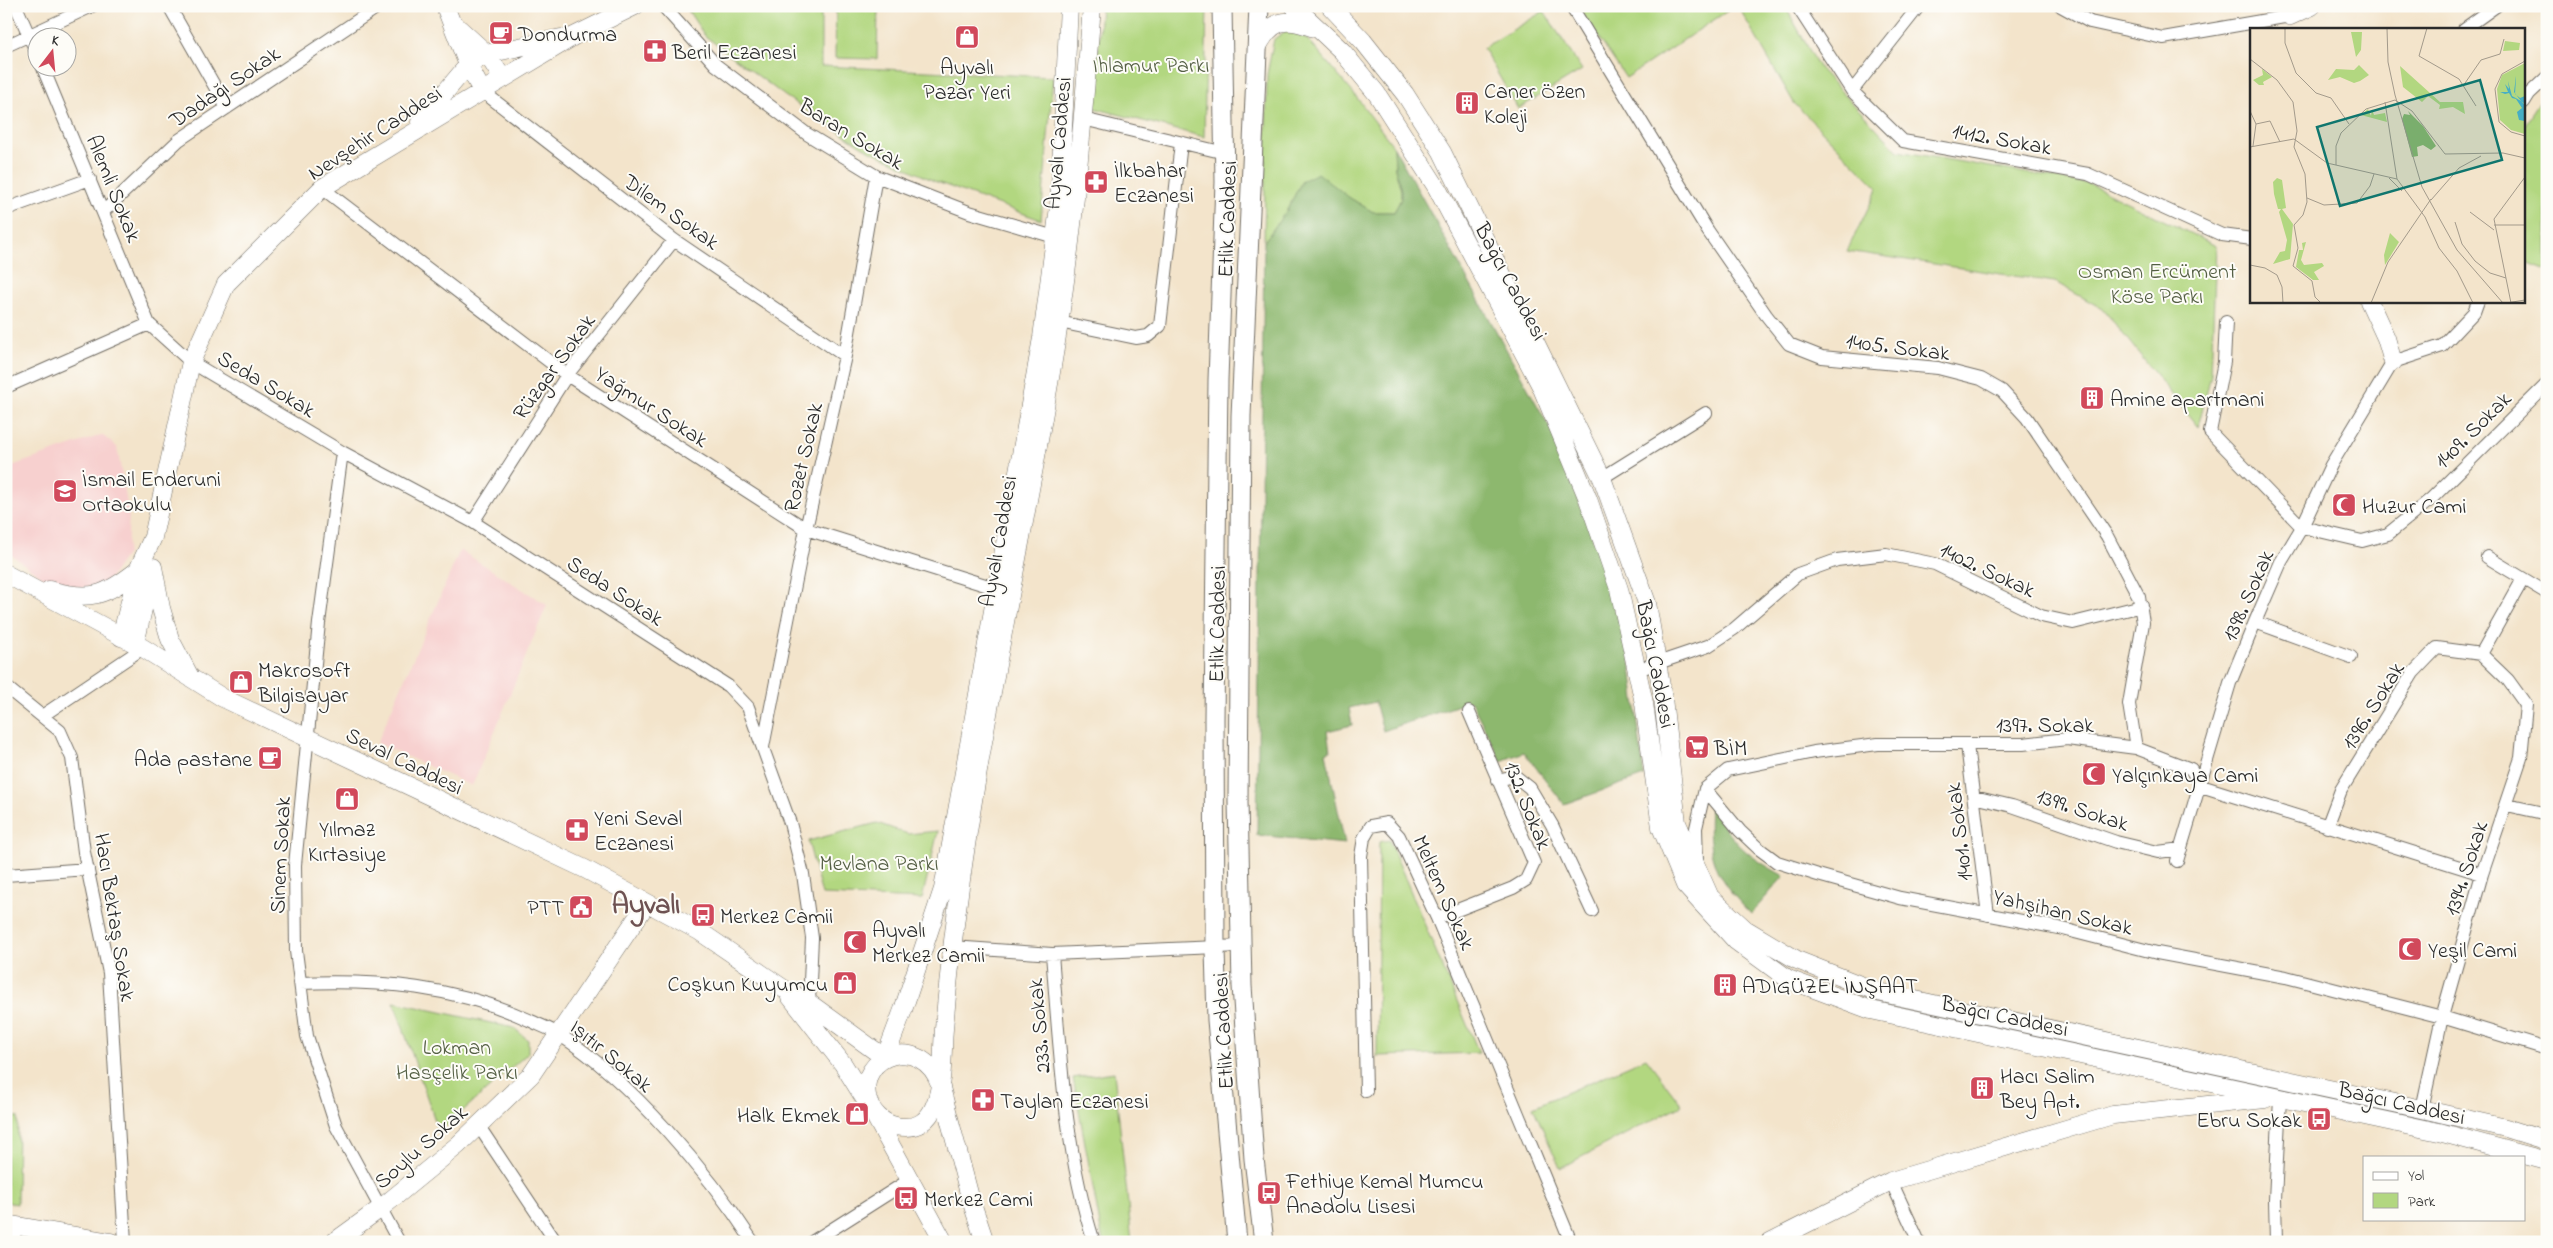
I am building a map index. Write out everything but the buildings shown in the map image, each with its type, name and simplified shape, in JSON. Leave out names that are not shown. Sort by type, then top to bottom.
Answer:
[{"type":"main road","points":[[449,14],[487,54],[503,79],[574,36],[636,6]]},
{"type":"main road","name":"Ayvalı Caddesi","points":[[885,1058],[943,889],[1042,338],[1060,207],[1069,6]]},
{"type":"main road","name":"Ayvalı Caddesi","points":[[871,1109],[891,1125],[904,1127],[916,1125],[927,1118],[935,1108],[940,1096],[952,947],[972,810],[1059,322],[1072,232],[1092,6]]},
{"type":"main road","name":"Etlik Caddesi","points":[[1222,6],[1224,153],[1218,380],[1214,720],[1215,949],[1217,1020],[1237,1242]]},
{"type":"main road","name":"Etlik Caddesi","points":[[1258,6],[1241,416],[1238,801],[1241,946],[1254,1159],[1264,1242]]},
{"type":"main road","name":"Bağcı Caddesi","points":[[1294,6],[1324,33],[1377,94],[1437,188],[1541,386],[1588,499],[1619,589],[1644,703],[1662,827],[1685,885],[1736,941],[1788,979],[1870,1010],[2439,1132],[2547,1161]]},
{"type":"main road","name":"Bağcı Caddesi","points":[[1330,6],[1405,94],[1442,152],[1602,478],[1647,603],[1657,662],[1677,822],[1710,897],[1745,929],[1797,960],[1878,992],[2422,1108],[2506,1128],[2547,1141]]},
{"type":"main road","points":[[1336,6],[1347,24]]},
{"type":"main road","points":[[2290,17],[2312,6]]},
{"type":"main road","points":[[449,14],[468,65],[482,91]]},
{"type":"main road","points":[[1257,48],[1265,33],[1271,27],[1286,21],[1299,22],[1324,33]]},
{"type":"main road","points":[[411,132],[468,65],[487,54],[574,36]]},
{"type":"main road","name":"Nevşehir Caddesi","points":[[133,643],[145,568],[191,362],[226,284],[322,188],[411,132],[503,79]]},
{"type":"main road","points":[[2369,302],[2386,338],[2393,362]]},
{"type":"main road","points":[[24,584],[69,595],[96,596],[118,586],[145,568],[161,608],[170,639],[191,678]]},
{"type":"main road","name":"Seval Caddesi","points":[[6,574],[133,643],[223,698],[585,869],[647,903],[699,932],[784,989],[809,1003],[885,1058]]},
{"type":"main road","name":"Soylu Sokak","points":[[334,1242],[381,1208],[478,1125],[531,1075],[647,903]]},
{"type":"main road","name":"Seval Caddesi","points":[[784,989],[843,1064],[871,1109]]},
{"type":"main road","name":"Ayvalı Caddesi","points":[[944,1242],[871,1109],[867,1098],[866,1086],[876,1065],[885,1058],[896,1054],[908,1054],[919,1057],[932,1068],[940,1084],[970,1197],[985,1242]]},
{"type":"main road","points":[[1770,1242],[1891,1181],[2113,1115],[2280,1098],[2285,1080]]},
{"type":"main road","points":[[12,1230],[111,1242]]},
{"type":"street","points":[[16,6],[28,34]]},
{"type":"street","points":[[46,28],[92,6]]},
{"type":"street","points":[[169,6],[228,108]]},
{"type":"street","name":"Dadağı Sokak","points":[[103,212],[179,140],[379,6]]},
{"type":"street","name":"Baran Sokak","points":[[663,6],[716,65],[807,134],[876,176],[969,212],[1055,237]]},
{"type":"street","name":"1405. Sokak","points":[[1571,6],[1708,231],[1766,315],[1789,344],[1822,357],[1938,368],[1980,379],[2002,391],[2026,418],[2107,536],[2142,606],[2143,623],[2129,704],[2136,748]]},
{"type":"street","name":"1412. Sokak","points":[[1797,6],[1852,91],[1903,141],[2088,174],[2222,235],[2250,239]]},
{"type":"street","points":[[1852,91],[1919,6]]},
{"type":"street","points":[[2061,6],[2090,22],[2163,38],[2290,17]]},
{"type":"street","points":[[2465,28],[2496,6]]},
{"type":"street","points":[[6,46],[28,36]]},
{"type":"street","points":[[2526,99],[2547,77]]},
{"type":"street","name":"Alemli Sokak","points":[[47,78],[149,324]]},
{"type":"street","name":"Dilem Sokak","points":[[482,91],[674,240],[844,356]]},
{"type":"street","points":[[1083,119],[1224,153]]},
{"type":"street","points":[[1059,322],[1136,338],[1148,336],[1160,326],[1181,143]]},
{"type":"street","name":"Rozet Sokak","points":[[763,747],[806,529],[844,356],[876,176]]},
{"type":"street","points":[[6,210],[90,179]]},
{"type":"street","name":"Yağmur Sokak","points":[[322,188],[567,375],[806,529],[998,589]]},
{"type":"street","name":"Rüzgar Sokak","points":[[473,522],[567,375],[674,240]]},
{"type":"street","points":[[2393,362],[2442,346],[2474,312],[2478,302]]},
{"type":"street","points":[[2226,322],[2224,362],[2210,432],[2302,527]]},
{"type":"street","points":[[8,381],[149,324]]},
{"type":"street","name":"Seda Sokak","points":[[149,324],[191,362],[342,452],[473,522],[728,686],[748,707],[790,823],[803,874],[812,938],[809,1003]]},
{"type":"street","name":"1398. Sokak","points":[[2179,855],[2230,683],[2281,562],[2302,527],[2331,464],[2393,362]]},
{"type":"street","name":"1409. Sokak","points":[[2302,527],[2362,541],[2388,534],[2431,499],[2547,384]]},
{"type":"street","points":[[1602,478],[1706,413]]},
{"type":"street","name":"Sinem Sokak","points":[[342,452],[319,623],[295,865],[296,950],[307,1036],[336,1126],[399,1242]]},
{"type":"street","name":"1402. Sokak","points":[[1637,670],[1708,646],[1734,628],[1798,574],[1838,560],[1886,554],[1935,564],[2041,616],[2072,623],[2142,606]]},
{"type":"street","points":[[2487,557],[2547,593]]},
{"type":"street","points":[[2481,654],[2523,579]]},
{"type":"street","points":[[2255,622],[2351,658]]},
{"type":"street","points":[[42,716],[133,643]]},
{"type":"street","name":"1396. Sokak","points":[[2327,827],[2341,790],[2413,673],[2437,648],[2481,654]]},
{"type":"street","name":"1394. Sokak","points":[[2422,1108],[2442,1017],[2482,874],[2507,805],[2521,758],[2526,706],[2508,680],[2481,654]]},
{"type":"street","name":"Hacı Bektaş Sokak","points":[[6,687],[60,731],[72,758],[88,869],[110,973],[125,1242]]},
{"type":"street","name":"132. Sokak","points":[[1437,918],[1513,888],[1526,880],[1534,863],[1469,712]]},
{"type":"street","name":"1397. Sokak","points":[[1705,789],[1728,770],[1814,752],[1878,744],[2023,744],[2067,739],[2136,748],[2191,769],[2201,786]]},
{"type":"street","name":"1401. Sokak","points":[[1967,745],[1988,915]]},
{"type":"street","points":[[1498,780],[1515,776],[1530,788],[1552,825],[1592,911]]},
{"type":"street","points":[[2201,786],[2482,874]]},
{"type":"street","points":[[1698,872],[1696,828],[1705,789]]},
{"type":"street","name":"Yahşihan Sokak","points":[[1705,789],[1740,830],[1777,862],[1900,898],[2059,928],[2157,953],[2286,978],[2442,1017],[2547,1049]]},
{"type":"street","name":"1399. Sokak","points":[[1974,797],[2012,806],[2116,842],[2179,855]]},
{"type":"street","points":[[2507,805],[2547,814]]},
{"type":"street","name":"Meltem Sokak","points":[[1366,1091],[1361,856],[1364,838],[1371,826],[1387,823],[1399,836],[1437,918],[1571,1242]]},
{"type":"street","points":[[6,875],[88,869]]},
{"type":"street","name":"233. Sokak","points":[[952,947],[1052,954],[1215,949],[1241,946]]},
{"type":"street","name":"233. Sokak","points":[[1052,954],[1065,1110],[1084,1209],[1094,1242]]},
{"type":"street","name":"Işıtır Sokak","points":[[300,983],[354,981],[424,987],[501,1008],[560,1034],[617,1080],[681,1146],[753,1242]]},
{"type":"street","points":[[2276,1242],[2275,1200],[2280,1098]]},
{"type":"street","points":[[478,1125],[556,1242]]},
{"type":"street","points":[[812,1242],[911,1179]]},
{"type":"street","points":[[1891,1181],[1919,1242]]},
{"type":"shaded area","name":"İsmail Enderuni Ortaokulu","points":[[102,435],[117,447],[129,515],[127,553],[106,584],[80,589],[50,583],[6,551],[6,468]]},
{"type":"shaded area","points":[[460,550],[547,605],[472,786],[377,743]]},
{"type":"shaded area","points":[[24,1234],[62,1242],[21,1242]]},
{"type":"green space","points":[[685,6],[821,6],[821,66],[1053,77],[1041,220],[934,181],[863,147],[785,96],[705,36]]},
{"type":"green space","points":[[836,6],[878,6],[877,59],[835,58]]},
{"type":"green space","name":"Ihlamur Parkı","points":[[1101,6],[1207,6],[1204,137],[1094,108]]},
{"type":"green space","points":[[1577,6],[1735,6],[1626,78]]},
{"type":"green space","name":"Osman Ercüment Köse Parkı","points":[[1738,6],[1785,6],[1820,69],[1898,151],[2090,184],[2216,246],[2211,375],[2198,427],[2103,309],[2055,282],[1847,251],[1878,188],[1794,103]]},
{"type":"green space","points":[[1544,11],[1582,70],[1518,109],[1483,48]]},
{"type":"green space","points":[[1284,32],[1301,35],[1309,41],[1354,94],[1394,147],[1395,168],[1401,190],[1401,199],[1394,212],[1373,212],[1350,198],[1302,181],[1287,210],[1264,242],[1267,74],[1274,39]]},
{"type":"green space","points":[[2547,91],[2547,270],[2526,262],[2526,123]]},
{"type":"green space","points":[[1394,147],[1550,428],[1596,546],[1630,658],[1644,776],[1564,804],[1524,752],[1501,761],[1471,701],[1383,731],[1375,702],[1349,708],[1352,725],[1327,731],[1330,751],[1326,753],[1345,844],[1257,835],[1264,242],[1287,210],[1302,181],[1318,173],[1350,198],[1373,212],[1394,212],[1401,199],[1401,190],[1395,168]]},
{"type":"green space","points":[[1710,804],[1733,839],[1741,847],[1759,861],[1784,876],[1751,914],[1728,888],[1715,865],[1711,852]]},
{"type":"green space","name":"Mevlana Parkı","points":[[877,823],[908,834],[938,831],[922,899],[822,895],[808,841]]},
{"type":"green space","points":[[1389,840],[1479,1053],[1377,1056],[1379,842]]},
{"type":"green space","name":"Lokman Hasçelik Parkı","points":[[394,1002],[514,1028],[528,1040],[528,1053],[439,1132]]},
{"type":"green space","points":[[1646,1058],[1682,1105],[1560,1168],[1533,1107]]},
{"type":"green space","points":[[1114,1072],[1132,1242],[1103,1242],[1073,1078]]},
{"type":"green space","points":[[6,1116],[18,1117],[17,1204],[6,1202]]},
{"type":"place","name":"Dondurma","points":[[501,33]]},
{"type":"place","name":"Ayvalı Pazar Yeri","points":[[967,37]]},
{"type":"place","name":"Beril Eczanesi","points":[[655,51]]},
{"type":"place","name":"Caner Özen Koleji","points":[[1467,103]]},
{"type":"place","name":"İlkbahar Eczanesi","points":[[1096,182]]},
{"type":"place","name":"Amine apartmani","points":[[2092,398]]},
{"type":"place","name":"İsmail Enderuni Ortaokulu","points":[[65,491]]},
{"type":"place","name":"Huzur Cami","points":[[2344,505]]},
{"type":"place","name":"Makrosoft Bilgisayar","points":[[241,682]]},
{"type":"place","name":"BİM","points":[[1697,747]]},
{"type":"place","name":"Ada pastane","points":[[270,758]]},
{"type":"place","name":"Yalçınkaya Cami","points":[[2094,774]]},
{"type":"place","name":"Yılmaz Kırtasiye","points":[[347,799]]},
{"type":"place","name":"Yeni Seval Eczanesi","points":[[577,830]]},
{"type":"place","name":"PTT","points":[[581,907]]},
{"type":"place","name":"Merkez Camii","points":[[703,915]]},
{"type":"place","name":"Ayvalı Merkez Camii","points":[[855,942]]},
{"type":"place","name":"Yeşil Cami","points":[[2410,949]]},
{"type":"place","name":"Coşkun Kuyumcu","points":[[845,983]]},
{"type":"place","name":"ADIGÜZEL İNŞAAT","points":[[1725,985]]},
{"type":"place","name":"Hacı Salim Bey Apt.","points":[[1982,1088]]},
{"type":"place","name":"Taylan Eczanesi","points":[[983,1100]]},
{"type":"place","name":"Halk Ekmek","points":[[857,1114]]},
{"type":"place","name":"Ebru Sokak","points":[[2319,1119]]},
{"type":"place","name":"Fethiye Kemal Mumcu Anadolu Lisesi","points":[[1269,1193]]},
{"type":"place","name":"Merkez Cami","points":[[906,1198]]},
{"type":"district","name":"Ayvalı","points":[[646,903]]}]
